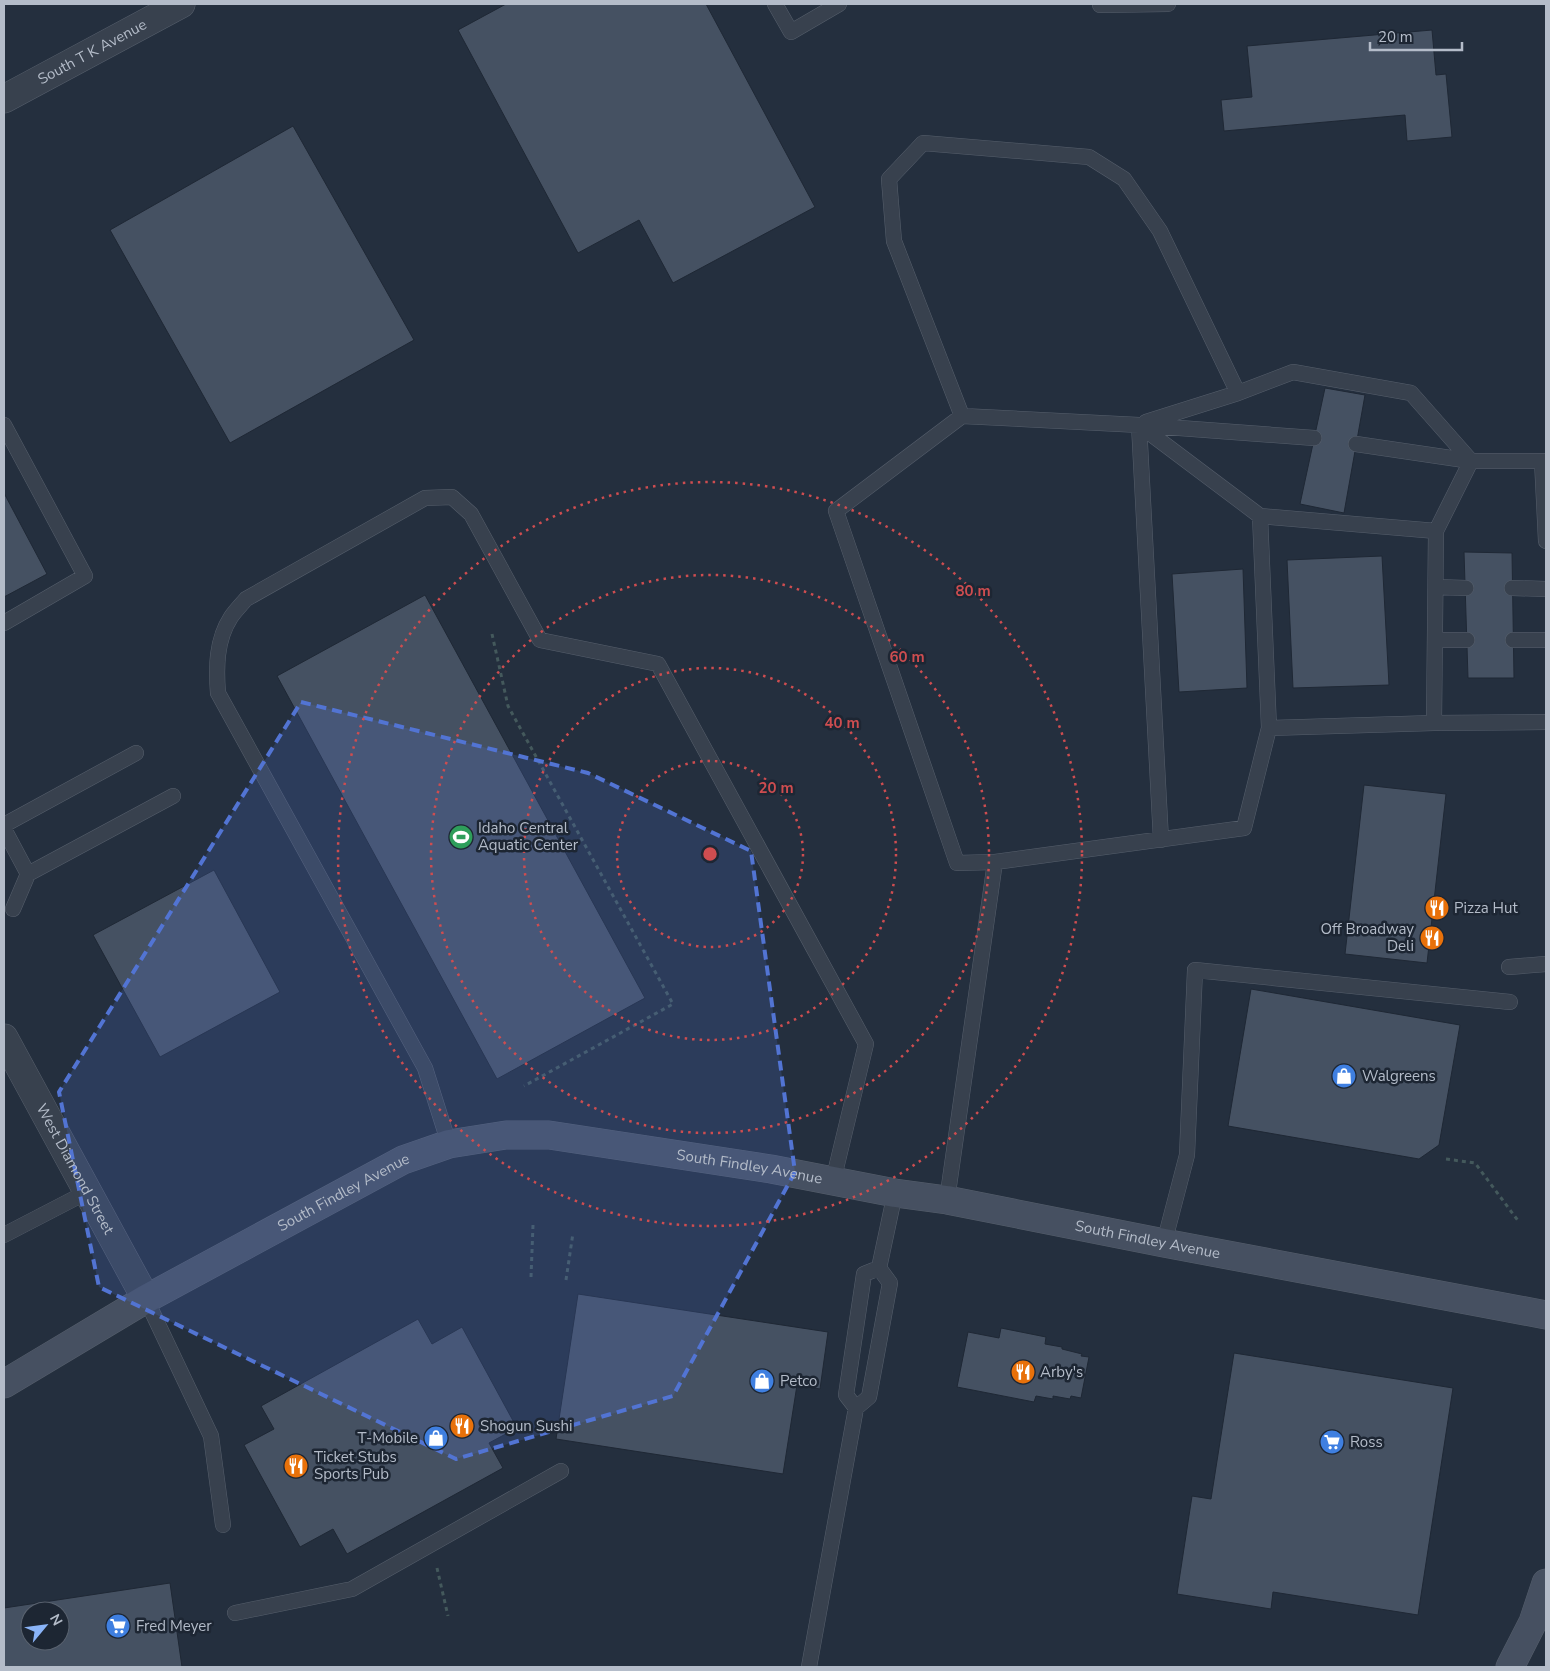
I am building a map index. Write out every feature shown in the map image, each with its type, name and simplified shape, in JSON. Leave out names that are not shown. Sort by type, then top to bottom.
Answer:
[{"type":"street","name":"South T K Avenue","points":[[4,99],[181,4]]},
{"type":"street","name":"West Diamond Street","points":[[4,1038],[146,1299]]},
{"type":"street","name":"South Findley Avenue","points":[[4,1384],[146,1299],[403,1160],[449,1144],[506,1135],[549,1135],[947,1200],[1546,1315]]},
{"type":"street","points":[[1510,1667],[1533,1622],[1546,1583]]},
{"type":"lane","points":[[775,4],[791,32],[839,4]]},
{"type":"lane","points":[[1100,5],[1168,4]]},
{"type":"lane","points":[[962,416],[894,241],[889,179],[923,143],[1089,157],[1124,179],[1160,231],[1238,392]]},
{"type":"lane","points":[[1139,425],[1293,372],[1411,393],[1470,461]]},
{"type":"lane","points":[[1260,516],[1269,728],[1244,828],[995,862],[957,863],[836,511],[962,416],[1139,425],[1314,438]]},
{"type":"lane","points":[[4,425],[85,576],[4,623]]},
{"type":"lane","points":[[1139,425],[1260,516],[1436,531]]},
{"type":"lane","points":[[1139,425],[1161,840]]},
{"type":"lane","points":[[1356,444],[1470,461],[1544,461],[1546,541]]},
{"type":"lane","points":[[1434,723],[1436,531],[1470,461]]},
{"type":"lane","points":[[449,1144],[425,1068],[218,693],[216,668],[220,641],[230,618],[246,599],[425,498],[452,497],[471,514],[540,640],[658,664],[866,1044],[832,1181]]},
{"type":"lane","points":[[1436,587],[1466,588]]},
{"type":"lane","points":[[1512,588],[1546,589]]},
{"type":"lane","points":[[1435,640],[1467,640]]},
{"type":"lane","points":[[1513,640],[1546,640]]},
{"type":"lane","points":[[1269,728],[1546,722]]},
{"type":"lane","points":[[28,874],[4,827],[136,753]]},
{"type":"lane","points":[[14,909],[28,874],[172,796]]},
{"type":"lane","points":[[947,1200],[995,862]]},
{"type":"lane","points":[[1509,967],[1546,964]]},
{"type":"lane","points":[[1164,1243],[1187,1154],[1195,970],[1510,1002]]},
{"type":"lane","points":[[4,1235],[87,1192]]},
{"type":"lane","points":[[809,1667],[856,1408],[869,1397],[890,1283],[879,1268],[895,1193]]},
{"type":"lane","points":[[856,1408],[846,1395],[864,1274],[879,1268]]},
{"type":"lane","points":[[146,1299],[211,1436],[223,1525]]},
{"type":"lane","points":[[235,1613],[352,1589],[561,1471]]},
{"type":"path","points":[[492,634],[508,706],[673,1004],[524,1086]]},
{"type":"path","points":[[1446,1159],[1475,1163],[1519,1222]]},
{"type":"path","points":[[532,1277],[533,1225]]},
{"type":"path","points":[[566,1280],[573,1233]]},
{"type":"path","points":[[437,1565],[448,1616]]},
{"type":"highlighted area","points":[[301,702],[588,773],[751,851],[795,1172],[673,1396],[456,1459],[99,1287],[59,1092]]},
{"type":"building","points":[[506,4],[706,4],[815,207],[673,283],[639,220],[578,253],[458,30]]},
{"type":"building","points":[[1432,30],[1436,75],[1446,74],[1452,137],[1407,141],[1405,115],[1224,131],[1221,100],[1252,97],[1247,46]]},
{"type":"building","points":[[293,126],[414,340],[230,443],[110,230]]},
{"type":"building","points":[[1325,388],[1365,395],[1344,513],[1300,504]]},
{"type":"building","points":[[4,493],[47,574],[4,597]]},
{"type":"building","points":[[1464,552],[1512,553],[1514,678],[1468,678]]},
{"type":"building","points":[[1382,556],[1389,685],[1293,688],[1287,560]]},
{"type":"building","points":[[1243,569],[1247,688],[1179,692],[1172,574]]},
{"type":"building","name":"Idaho Central Aquatic Center","points":[[425,595],[645,998],[497,1079],[277,676]]},
{"type":"building","points":[[1364,785],[1446,794],[1427,963],[1345,954]]},
{"type":"building","points":[[214,870],[280,992],[160,1057],[93,935]]},
{"type":"building","name":"Walgreens","points":[[1251,989],[1460,1025],[1439,1145],[1419,1159],[1228,1126]]},
{"type":"building","points":[[578,1294],[828,1332],[820,1389],[797,1385],[783,1474],[556,1439]]},
{"type":"building","points":[[418,1319],[432,1344],[462,1327],[517,1428],[489,1443],[503,1468],[347,1554],[333,1529],[300,1547],[244,1445],[274,1429],[261,1406]]},
{"type":"building","name":"Arby's","points":[[1001,1328],[1046,1337],[1045,1344],[1062,1347],[1062,1349],[1089,1357],[1081,1398],[1071,1396],[1070,1399],[1053,1396],[1053,1399],[1036,1396],[1034,1402],[957,1387],[968,1332],[999,1338]]},
{"type":"building","name":"Ross","points":[[1234,1353],[1453,1388],[1418,1615],[1273,1592],[1271,1609],[1177,1594],[1192,1496],[1211,1499]]},
{"type":"building","name":"Fred Meyer","points":[[170,1583],[182,1667],[4,1667],[4,1608],[20,1606],[20,1651],[70,1651],[70,1601],[50,1601]]},
{"type":"place","name":"Idaho Central Aquatic Center","points":[[461,837]]},
{"type":"place","name":"Pizza Hut","points":[[1437,908]]},
{"type":"place","name":"Off Broadway Deli","points":[[1432,938]]},
{"type":"place","name":"Walgreens","points":[[1344,1076]]},
{"type":"place","name":"Arby's","points":[[1023,1372]]},
{"type":"place","name":"Petco","points":[[762,1381]]},
{"type":"place","name":"Shogun Sushi","points":[[462,1426]]},
{"type":"place","name":"T-Mobile","points":[[436,1438]]},
{"type":"place","name":"Ross","points":[[1332,1442]]},
{"type":"place","name":"Ticket Stubs Sports Pub","points":[[296,1466]]},
{"type":"place","name":"Fred Meyer","points":[[118,1626]]}]
